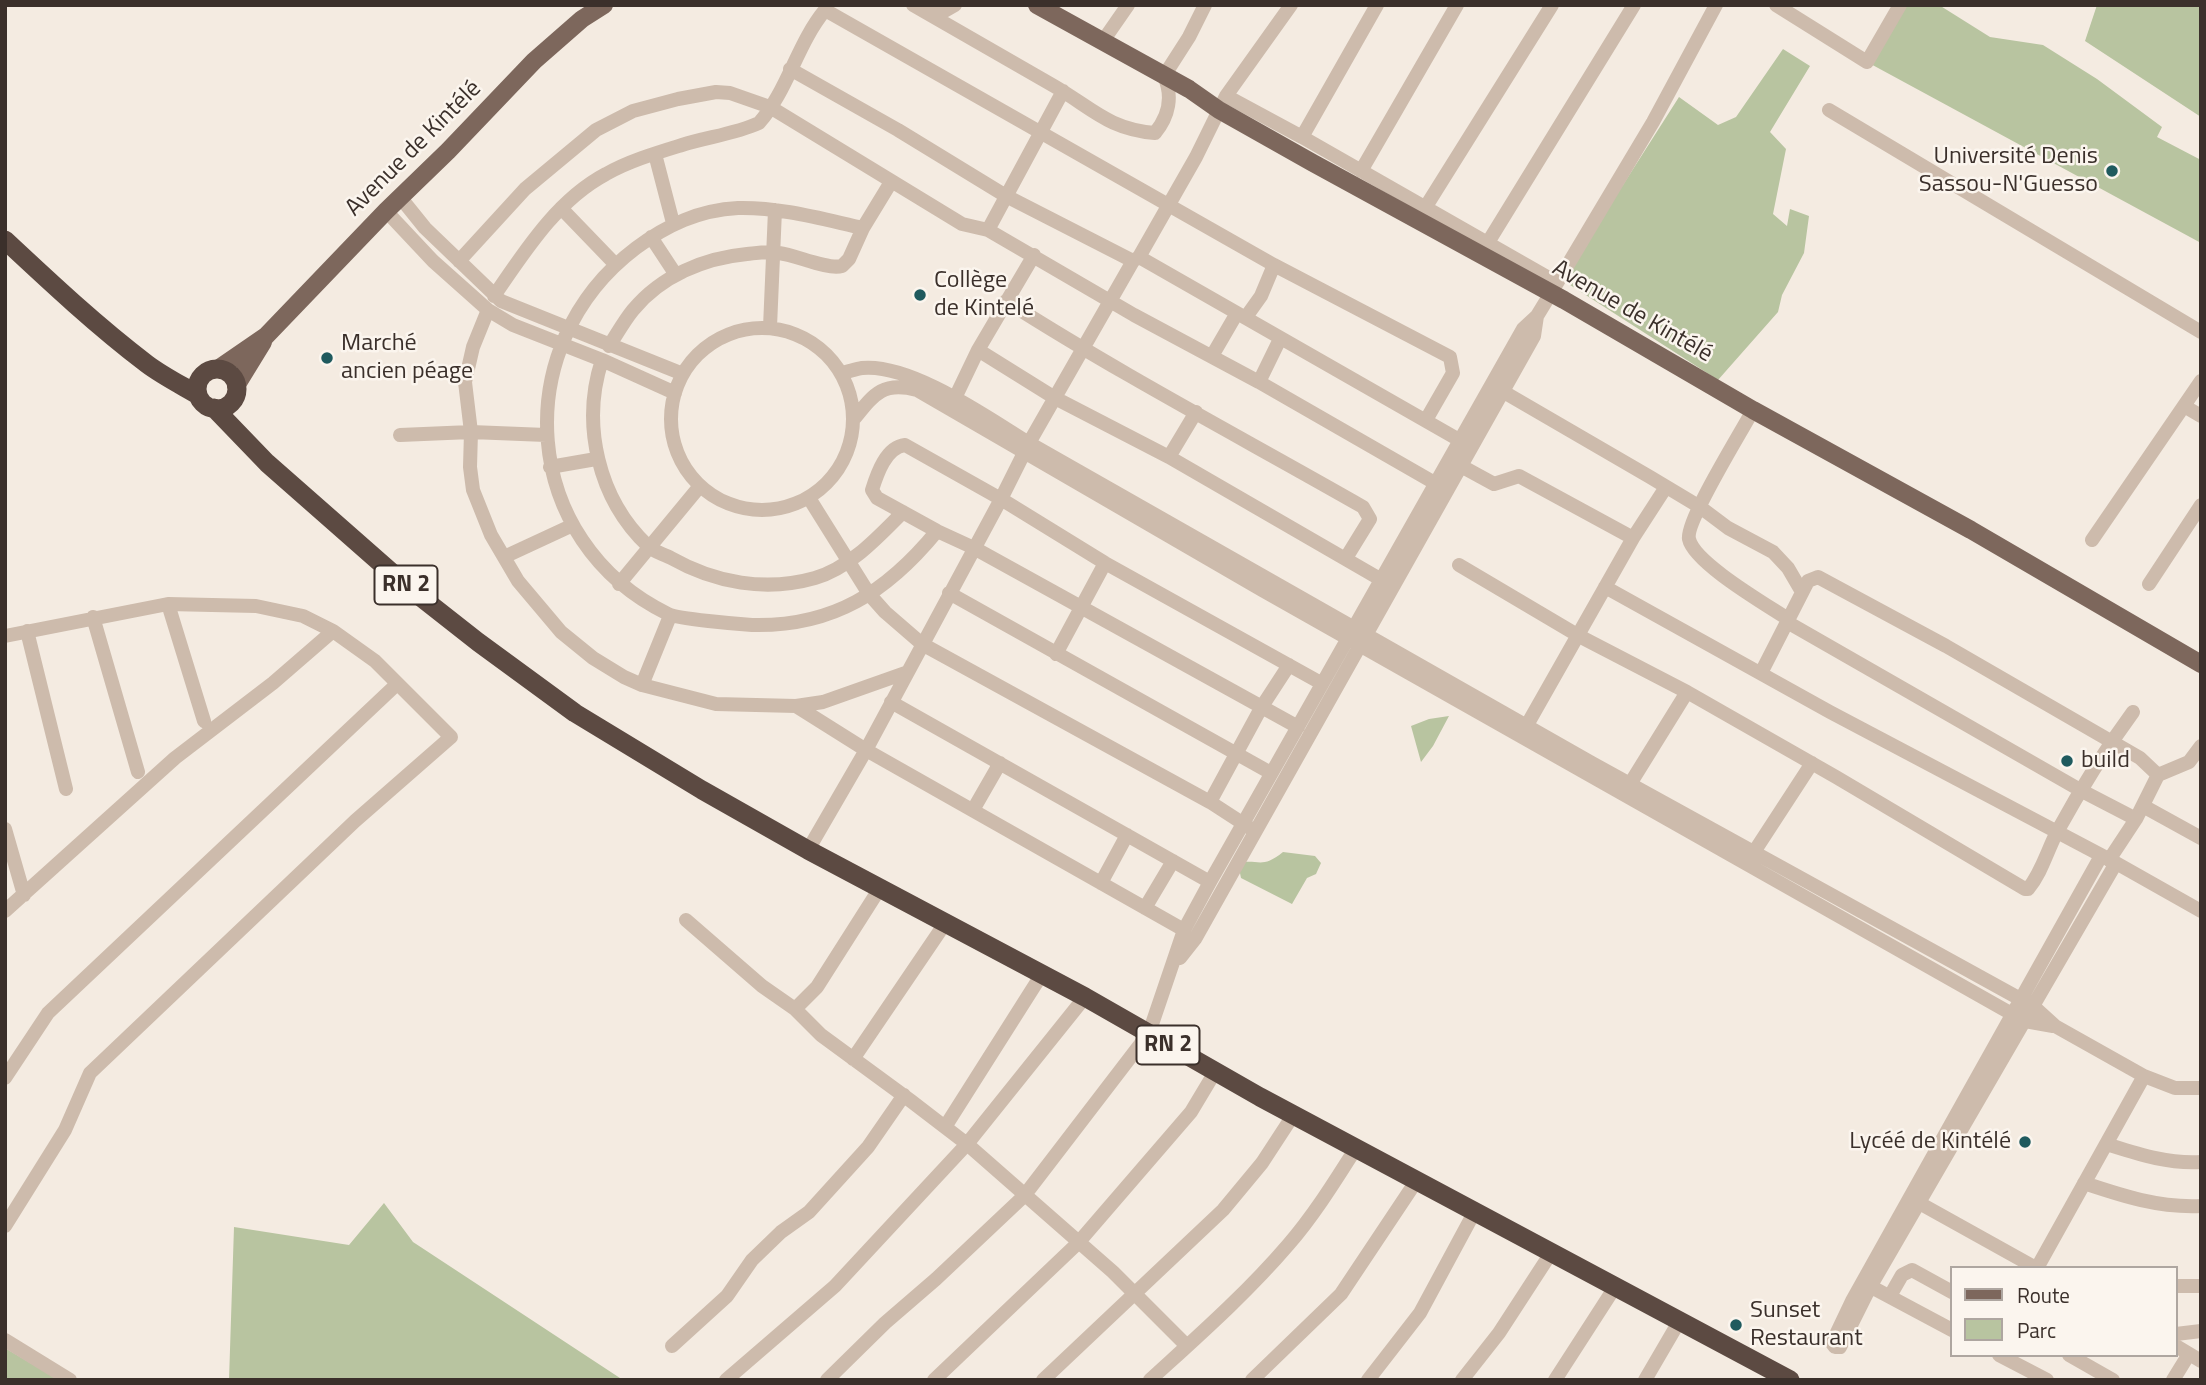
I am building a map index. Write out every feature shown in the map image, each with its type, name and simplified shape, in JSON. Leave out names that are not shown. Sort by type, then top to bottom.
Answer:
[{"type":"highway","name":"RN 2","points":[[5,240],[46,280],[156,370],[199,387],[204,404],[221,406],[267,463],[408,587],[575,713],[808,850],[1085,997],[1356,1149],[1783,1378]]},
{"type":"highway","points":[[199,387],[207,372],[218,369],[228,373],[236,386],[235,396],[221,406]]},
{"type":"main road","name":"Avenue de Kintélé","points":[[218,369],[266,336],[534,61],[582,19],[604,5]]},
{"type":"main road","name":"Avenue de Kintélé","points":[[1037,5],[1164,76],[1222,103],[1554,288],[1753,410],[1913,498],[2201,664]]},
{"type":"main road","name":"Avenue de Kintélé","points":[[236,386],[266,336]]},
{"type":"street","points":[[914,5],[1063,91],[1103,119],[1121,127],[1156,133],[1164,122],[1168,108],[1170,90],[1164,76],[1189,37],[1205,5]]},
{"type":"street","points":[[921,5],[941,13],[955,5]]},
{"type":"street","points":[[1103,41],[1128,5]]},
{"type":"street","points":[[808,850],[866,750],[905,673],[1001,499],[1026,447],[1196,158],[1222,103],[1291,5]]},
{"type":"street","points":[[1302,137],[1377,5]]},
{"type":"street","points":[[1361,171],[1457,5]]},
{"type":"street","points":[[1425,208],[1552,5]]},
{"type":"street","points":[[1487,244],[1634,5]]},
{"type":"street","points":[[827,1380],[1024,1196],[1149,1033],[1184,930],[1210,882],[1249,827],[1441,487],[1461,441],[1523,329],[1537,316],[1554,288],[1653,121],[1716,5]]},
{"type":"street","points":[[1776,5],[1867,62],[1900,5]]},
{"type":"street","points":[[494,296],[529,246],[561,208],[606,173],[655,154],[760,123],[810,30],[832,8],[1039,133],[1274,265],[1450,357],[1453,373],[1426,420]]},
{"type":"street","points":[[790,69],[898,130],[1006,196],[1136,259],[1241,315],[1461,441]]},
{"type":"street","points":[[988,230],[1063,91]]},
{"type":"street","points":[[459,261],[525,189],[596,130],[633,111],[678,99],[716,92],[730,93],[770,107],[962,224],[988,230],[1034,255],[1441,487]]},
{"type":"street","points":[[1222,103],[1302,137],[1487,244],[1554,288]]},
{"type":"street","points":[[1829,110],[2201,332]]},
{"type":"street","points":[[655,154],[673,223]]},
{"type":"street","points":[[609,346],[634,309],[676,275],[695,265],[727,256],[774,252],[838,268],[849,260],[863,228],[891,182]]},
{"type":"street","points":[[400,197],[425,228],[494,296],[609,346],[683,374]]},
{"type":"street","points":[[561,208],[615,264]]},
{"type":"street","points":[[863,228],[775,209],[736,208],[673,223],[615,264],[569,329],[555,365],[548,396],[546,435],[550,467],[560,498],[573,525],[599,562],[619,584],[670,616],[775,625],[835,612],[889,582],[915,558],[937,531]]},
{"type":"street","points":[[770,327],[775,209]]},
{"type":"street","points":[[386,211],[433,261],[488,310],[513,325],[602,360],[675,393]]},
{"type":"street","points":[[651,237],[676,275]]},
{"type":"street","points":[[956,398],[978,350],[1034,255]]},
{"type":"street","points":[[1212,356],[1241,315],[1261,296],[1274,265]]},
{"type":"street","points":[[1006,301],[1082,350],[1363,507],[1370,519],[1346,558]]},
{"type":"street","points":[[488,310],[465,382],[474,490],[491,535],[504,557],[530,597],[561,632],[593,659],[624,677],[642,685],[716,704],[796,706],[845,696],[905,673]]},
{"type":"street","points":[[1172,968],[1195,939],[1249,827],[1271,774],[1321,683],[1356,636],[1380,579],[1441,487],[1461,466],[1534,336],[1537,316]]},
{"type":"street","points":[[770,327],[796,334],[819,347],[841,373],[852,401],[854,419],[849,450],[833,477],[809,498],[782,509],[752,510],[724,503],[699,486],[684,466],[674,443],[671,418],[675,393],[683,374],[699,353],[720,338],[744,329],[770,327]]},
{"type":"street","points":[[1259,382],[1280,339]]},
{"type":"street","points":[[978,350],[1055,398],[1169,457],[1380,579]]},
{"type":"street","points":[[602,360],[597,380],[594,424],[596,459],[604,483],[624,516],[649,548],[683,565],[722,579],[779,585],[817,577],[849,561],[903,512]]},
{"type":"street","points":[[841,373],[863,368],[882,369],[911,377],[956,398],[1026,447]]},
{"type":"street","points":[[2092,540],[2201,381]]},
{"type":"street","points":[[854,419],[881,390],[891,386],[917,390],[1026,447],[2019,1017],[2055,1026]]},
{"type":"street","points":[[1502,391],[1700,507],[1728,528],[1773,552],[1788,568],[1802,592]]},
{"type":"street","points":[[2184,406],[2201,416]]},
{"type":"street","points":[[1753,410],[1689,529],[1689,541],[1698,555],[1731,582],[1788,621],[2082,791],[2201,838]]},
{"type":"street","points":[[1169,457],[1196,412]]},
{"type":"street","points":[[400,435],[471,432],[546,435]]},
{"type":"street","points":[[1298,727],[1080,609],[974,548],[877,498],[872,490],[877,473],[894,448],[905,446],[1001,499],[1105,563],[1321,683]]},
{"type":"street","points":[[550,467],[596,459]]},
{"type":"street","points":[[1461,466],[1494,484],[1520,476],[1633,538]]},
{"type":"street","points":[[619,584],[699,486]]},
{"type":"street","points":[[1527,725],[1633,538],[1666,487]]},
{"type":"street","points":[[809,498],[869,594],[885,612],[922,644],[1210,802],[1249,827]]},
{"type":"street","points":[[2149,584],[2201,505]]},
{"type":"street","points":[[504,557],[573,525]]},
{"type":"street","points":[[1056,654],[1105,563]]},
{"type":"street","points":[[1459,565],[1579,636],[1687,692],[1812,763],[2028,890],[2038,878],[2057,833],[2111,742],[2133,712]]},
{"type":"street","points":[[1761,673],[1808,581],[1818,577],[1946,646],[2140,758],[2158,775]]},
{"type":"street","points":[[1605,587],[1830,712],[2201,911]]},
{"type":"street","points":[[949,593],[1271,774]]},
{"type":"street","points":[[167,604],[204,721]]},
{"type":"street","points":[[5,636],[167,604],[256,606],[303,616],[333,631],[375,661],[451,737],[355,821],[90,1073],[65,1130],[5,1226]]},
{"type":"street","points":[[642,685],[670,616]]},
{"type":"street","points":[[93,617],[138,772]]},
{"type":"street","points":[[27,631],[66,789]]},
{"type":"street","points":[[5,911],[175,758],[273,683],[333,631]]},
{"type":"street","points":[[1356,636],[1527,725],[2027,1003],[2055,1026],[2144,1076],[2175,1088],[2201,1088]]},
{"type":"street","points":[[1210,802],[1261,708],[1289,665]]},
{"type":"street","points":[[5,1078],[48,1013],[397,684]]},
{"type":"street","points":[[1630,784],[1687,692]]},
{"type":"street","points":[[891,702],[1210,882]]},
{"type":"street","points":[[796,706],[866,750],[1184,930]]},
{"type":"street","points":[[1951,1329],[1866,1285],[2158,775],[2195,765],[2201,746]]},
{"type":"street","points":[[973,810],[1000,763]]},
{"type":"street","points":[[1754,852],[1812,763]]},
{"type":"street","points":[[5,830],[24,895]]},
{"type":"street","points":[[1101,883],[1127,835]]},
{"type":"street","points":[[1145,908],[1172,861]]},
{"type":"street","points":[[795,1009],[823,978],[880,888]]},
{"type":"street","points":[[686,920],[762,986],[795,1009],[821,1035],[967,1144],[1113,1272],[1187,1346]]},
{"type":"street","points":[[853,1059],[946,922]]},
{"type":"street","points":[[945,1127],[1042,974]]},
{"type":"street","points":[[726,1380],[835,1286],[967,1144],[1085,997]]},
{"type":"street","points":[[934,1380],[1078,1243],[1191,1112],[1215,1072]]},
{"type":"street","points":[[2038,1266],[2144,1076]]},
{"type":"street","points":[[672,1346],[727,1296],[752,1260],[809,1212],[869,1147],[904,1095]]},
{"type":"street","points":[[1043,1380],[1223,1210],[1262,1163],[1294,1114]]},
{"type":"street","points":[[2106,1144],[2156,1159],[2182,1163],[2201,1162]]},
{"type":"street","points":[[1150,1380],[1228,1308],[1289,1244],[1325,1197],[1356,1149]]},
{"type":"street","points":[[1252,1380],[1341,1294],[1417,1180]]},
{"type":"street","points":[[2084,1183],[2136,1200],[2181,1207],[2201,1206]]},
{"type":"street","points":[[1914,1200],[2033,1266]]},
{"type":"street","points":[[1368,1380],[1420,1313],[1475,1211]]},
{"type":"street","points":[[1462,1380],[1499,1333],[1551,1253]]},
{"type":"street","points":[[1890,1296],[1902,1275],[1912,1270],[1951,1291]]},
{"type":"street","points":[[2178,1286],[2201,1286]]},
{"type":"street","points":[[1555,1380],[1615,1287]]},
{"type":"street","points":[[1645,1380],[1680,1321]]},
{"type":"street","points":[[2178,1335],[2201,1331]]},
{"type":"street","points":[[5,1340],[71,1380]]},
{"type":"street","points":[[2173,1380],[2189,1354]]},
{"type":"street","points":[[2003,1357],[2047,1380]]},
{"type":"street","points":[[2073,1357],[2113,1380]]},
{"type":"green space","points":[[1901,5],[1939,5],[1990,37],[2043,45],[2097,79],[2162,127],[2157,137],[2201,160],[2201,243],[1867,62]]},
{"type":"green space","points":[[2097,5],[2201,5],[2201,117],[2085,41]]},
{"type":"green space","points":[[1783,49],[1810,66],[1770,132],[1786,149],[1773,214],[1787,226],[1790,209],[1809,216],[1804,253],[1782,295],[1778,312],[1718,380],[1567,283],[1575,260],[1679,97],[1718,125],[1736,117]]},
{"type":"green space","points":[[1449,716],[1421,762],[1411,726],[1429,719]]},
{"type":"green space","points":[[1283,852],[1315,856],[1321,863],[1316,874],[1307,878],[1292,904],[1241,878],[1238,863],[1270,861]]},
{"type":"green space","points":[[384,1203],[413,1242],[623,1380],[229,1380],[234,1227],[349,1245]]},
{"type":"green space","points":[[5,1348],[59,1380],[5,1380]]},
{"type":"place","name":"Université Denis Sassou-N'Guesso","points":[[2112,171]]},
{"type":"place","name":"Collège de Kintelé","points":[[920,295]]},
{"type":"place","name":"Marché ancien péage","points":[[327,358]]},
{"type":"place","name":"build","points":[[2067,761]]},
{"type":"place","name":"Lycéé de Kintélé","points":[[2025,1142]]},
{"type":"place","name":"Sunset Restaurant","points":[[1736,1325]]}]
